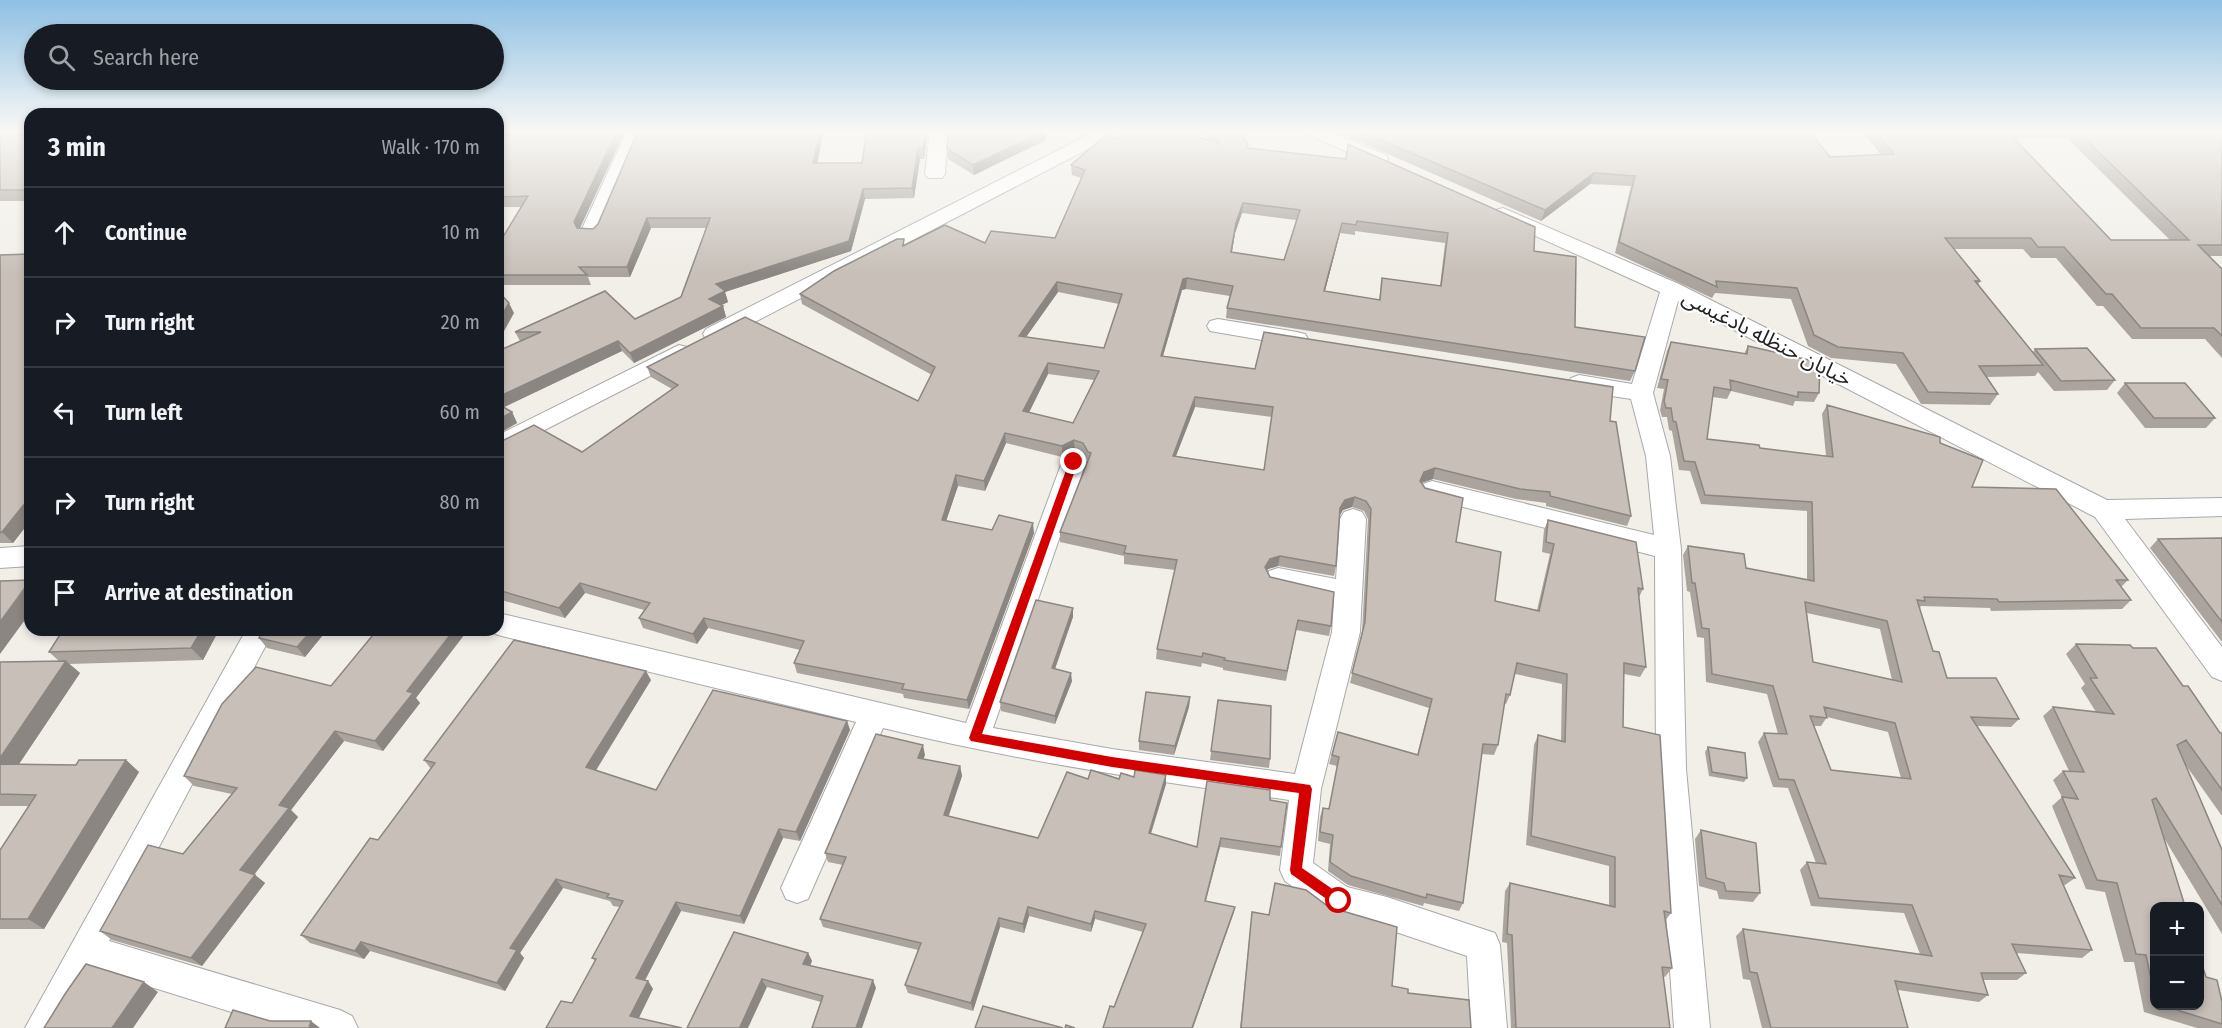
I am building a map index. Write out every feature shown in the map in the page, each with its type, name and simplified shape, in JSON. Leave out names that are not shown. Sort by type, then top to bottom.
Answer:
[{"type":"street","points":[[590,233],[614,179]]},
{"type":"street","points":[[504,442],[1014,179]]},
{"type":"street","name":"خیابان حنظله بادغیسی","points":[[1488,207],[1671,289],[2104,510],[2222,507]]},
{"type":"street","points":[[1671,289],[1641,393],[1658,456],[1668,549],[1671,768],[1692,1028]]},
{"type":"street","points":[[1218,326],[1322,343]]},
{"type":"street","points":[[1562,380],[1641,393]]},
{"type":"street","points":[[975,738],[1074,462]]},
{"type":"street","points":[[1432,490],[1668,549]]},
{"type":"street","points":[[2104,510],[2222,669]]},
{"type":"street","points":[[1353,519],[1346,632],[1306,789],[1296,870],[1339,901],[1387,913],[1483,945],[1489,1028]]},
{"type":"street","points":[[1278,578],[1350,592]]},
{"type":"street","points":[[504,625],[975,738],[1112,762],[1306,789]]},
{"type":"street","points":[[43,1028],[257,636]]},
{"type":"street","points":[[797,888],[874,715]]},
{"type":"street","points":[[86,950],[340,1028]]},
{"type":"building","points":[[0,179],[24,179],[24,190],[0,190]]},
{"type":"building","points":[[504,179],[594,179],[574,222],[577,228],[593,229],[598,224],[617,179],[913,179],[912,188],[863,189],[849,241],[716,284],[725,291],[709,299],[723,306],[630,353],[618,341],[504,394],[504,348],[541,332],[515,332],[605,291],[635,319],[681,297],[710,218],[647,218],[627,267],[579,267],[587,275],[504,275],[504,235],[528,196],[504,197]]},
{"type":"building","points":[[1081,179],[1427,179],[1535,227],[1534,251],[1576,257],[1575,327],[1645,337],[1635,371],[1227,308],[1233,286],[1187,278],[1183,279],[1161,356],[1255,369],[1264,332],[1613,387],[1610,421],[1616,422],[1631,516],[1550,496],[1550,492],[1520,489],[1435,468],[1424,472],[1420,481],[1425,488],[1463,498],[1456,542],[1501,552],[1495,601],[1539,611],[1554,544],[1546,542],[1548,520],[1636,542],[1643,589],[1638,588],[1646,667],[1624,663],[1623,727],[1660,735],[1671,913],[1664,911],[1672,968],[1662,967],[1670,1028],[1516,1028],[1512,935],[1507,934],[1510,883],[1615,907],[1615,857],[1531,836],[1538,735],[1565,742],[1567,674],[1517,663],[1510,695],[1506,694],[1498,745],[1483,744],[1463,903],[1427,894],[1426,898],[1351,876],[1330,862],[1333,835],[1320,832],[1323,808],[1329,809],[1339,757],[1332,755],[1338,732],[1418,755],[1432,699],[1352,673],[1365,622],[1371,509],[1366,501],[1355,497],[1345,500],[1340,508],[1336,566],[1280,556],[1270,559],[1265,567],[1270,577],[1334,592],[1331,626],[1298,620],[1287,671],[1224,660],[1225,658],[1203,653],[1202,657],[1157,649],[1177,560],[1124,553],[1126,546],[1060,532],[1091,453],[1083,443],[1074,440],[1062,446],[1005,433],[984,481],[956,475],[942,520],[992,530],[999,515],[1033,523],[967,700],[902,689],[904,684],[794,663],[804,641],[704,618],[693,634],[639,618],[650,603],[580,583],[559,608],[504,592],[504,440],[534,425],[582,452],[678,385],[647,367],[745,317],[918,401],[935,367],[800,294],[834,271],[897,239],[904,239],[903,246],[945,225],[985,243],[991,231],[1055,238]],"holes":[[[1243,203],[1300,210],[1284,260],[1231,252],[1236,223]],[[1357,221],[1448,233],[1441,286],[1382,278],[1380,300],[1324,291],[1342,223],[1356,225]],[[1057,282],[1122,294],[1104,348],[1019,336]],[[1048,363],[1099,371],[1073,423],[1023,411]],[[1195,397],[1273,407],[1264,470],[1173,456]]]},
{"type":"building","points":[[1472,179],[1586,179],[1545,210]]},
{"type":"building","points":[[1634,179],[2053,179],[2111,240],[2189,240],[2126,179],[2222,179],[2222,245],[2198,245],[2222,269],[2222,336],[2214,328],[2141,328],[2112,294],[2106,294],[2064,247],[2038,247],[2031,238],[1945,238],[1980,281],[1975,281],[2043,365],[1979,366],[1998,394],[1928,392],[1903,353],[1838,347],[1814,335],[1797,288],[1716,281],[1717,287],[1619,242]]},
{"type":"building","points":[[24,254],[24,504],[0,533],[0,255]]},
{"type":"building","points":[[504,298],[509,303],[504,312]]},
{"type":"building","points":[[1671,342],[1747,354],[1748,346],[1809,360],[1820,365],[1819,393],[1798,392],[1798,397],[1730,380],[1731,390],[1714,387],[1707,439],[1833,457],[1827,405],[1940,437],[1940,443],[1983,460],[1972,487],[2056,489],[2128,580],[2116,580],[2131,600],[1999,602],[1997,599],[1924,597],[1925,601],[1917,600],[1933,651],[1939,652],[1947,678],[1996,678],[2019,719],[1971,717],[2075,878],[2059,875],[2092,950],[2012,944],[2026,973],[1981,973],[1988,995],[1895,981],[1908,1028],[1771,1028],[1757,973],[1750,972],[1743,929],[1932,956],[1912,905],[1819,898],[1807,862],[1826,864],[1794,780],[1779,779],[1764,733],[1787,734],[1773,686],[1712,674],[1709,629],[1702,628],[1695,583],[1692,583],[1688,546],[1744,554],[1746,568],[1814,581],[1812,502],[1705,495],[1695,462],[1684,461],[1676,422],[1673,421],[1671,408],[1666,408],[1664,401],[1668,380],[1661,379]],"holes":[[[1805,602],[1887,621],[1902,682],[1813,662]],[[1824,707],[1895,723],[1911,779],[1831,770],[1810,716],[1827,718]]]},
{"type":"building","points":[[2087,348],[2115,380],[2061,381],[2035,349]]},
{"type":"building","points":[[2125,383],[2185,383],[2215,418],[2154,418]]},
{"type":"building","points":[[504,407],[512,412],[504,417]]},
{"type":"building","points":[[2222,538],[2222,622],[2158,539]]},
{"type":"building","points":[[24,580],[24,589],[0,622],[0,581]]},
{"type":"building","points":[[1036,600],[1073,608],[1052,668],[1071,673],[1055,716],[1000,702]]},
{"type":"building","points":[[59,636],[198,636],[191,648],[49,652]]},
{"type":"building","points":[[260,636],[307,636],[297,647],[259,638]]},
{"type":"building","points":[[372,636],[449,636],[407,691],[413,693],[375,741],[335,731],[279,805],[289,808],[240,870],[255,875],[191,958],[100,931],[148,845],[183,854],[237,788],[184,776],[222,704],[256,667],[331,686]]},
{"type":"building","points":[[514,640],[646,671],[586,767],[656,790],[713,690],[847,721],[796,832],[779,829],[740,916],[676,902],[636,978],[648,981],[630,1016],[682,1028],[546,1028],[561,1001],[572,1003],[596,959],[592,958],[623,901],[607,897],[609,894],[556,879],[510,948],[517,950],[497,983],[361,942],[355,951],[301,935],[370,838],[378,840],[435,763],[424,760]]},
{"type":"building","points":[[2076,644],[2156,648],[2183,686],[2188,686],[2222,733],[2222,790],[2186,740],[2177,745],[2222,850],[2222,905],[2156,798],[2152,800],[2184,902],[2150,902],[2150,974],[2146,955],[2136,954],[2117,883],[2097,880],[2062,797],[2078,799],[2063,771],[2084,772],[2053,707],[2114,714],[2090,678],[2097,678]]},
{"type":"building","points":[[66,661],[0,758],[0,662]]},
{"type":"building","points":[[1146,692],[1190,697],[1175,746],[1139,741]]},
{"type":"building","points":[[1218,700],[1271,706],[1270,759],[1211,751]]},
{"type":"building","points":[[876,734],[923,745],[918,758],[960,766],[944,815],[1038,838],[1067,772],[1088,779],[1091,770],[1119,779],[1121,773],[1134,777],[1135,770],[1166,775],[1149,833],[1197,847],[1207,781],[1270,790],[1270,800],[1287,803],[1281,847],[1221,838],[1205,901],[1235,907],[1192,1028],[1103,1028],[1110,1006],[1114,1007],[1146,924],[1095,911],[1091,924],[1028,907],[1023,924],[999,918],[971,1003],[905,985],[921,943],[820,919],[846,857],[825,853]]},
{"type":"building","points":[[1708,747],[1745,753],[1747,778],[1712,772]]},
{"type":"building","points":[[79,760],[126,760],[28,919],[0,919],[0,850],[36,795],[0,794],[0,764],[76,765]]},
{"type":"building","points":[[1701,830],[1756,843],[1760,893],[1726,891],[1724,883],[1706,878]]},
{"type":"building","points":[[1275,883],[1306,890],[1329,907],[1397,927],[1392,986],[1408,989],[1408,993],[1469,1000],[1471,1028],[1241,1028],[1252,912],[1269,915]]},
{"type":"building","points":[[734,932],[808,953],[803,964],[873,980],[856,1028],[812,1028],[823,996],[762,979],[740,1027],[745,1028],[687,1028]]},
{"type":"building","points":[[86,964],[144,982],[112,1028],[44,1028],[65,994]]},
{"type":"building","points":[[2204,971],[2206,977],[2217,980],[2222,1002],[2222,1024],[2177,1010],[2204,1010]]},
{"type":"building","points":[[983,1006],[1063,1028],[975,1028]]},
{"type":"building","points":[[233,1010],[270,1021],[311,1021],[309,1028],[225,1028]]},
{"type":"route","points":[[1074,462],[975,738],[1112,762],[1306,789],[1296,870],[1339,901]]}]
